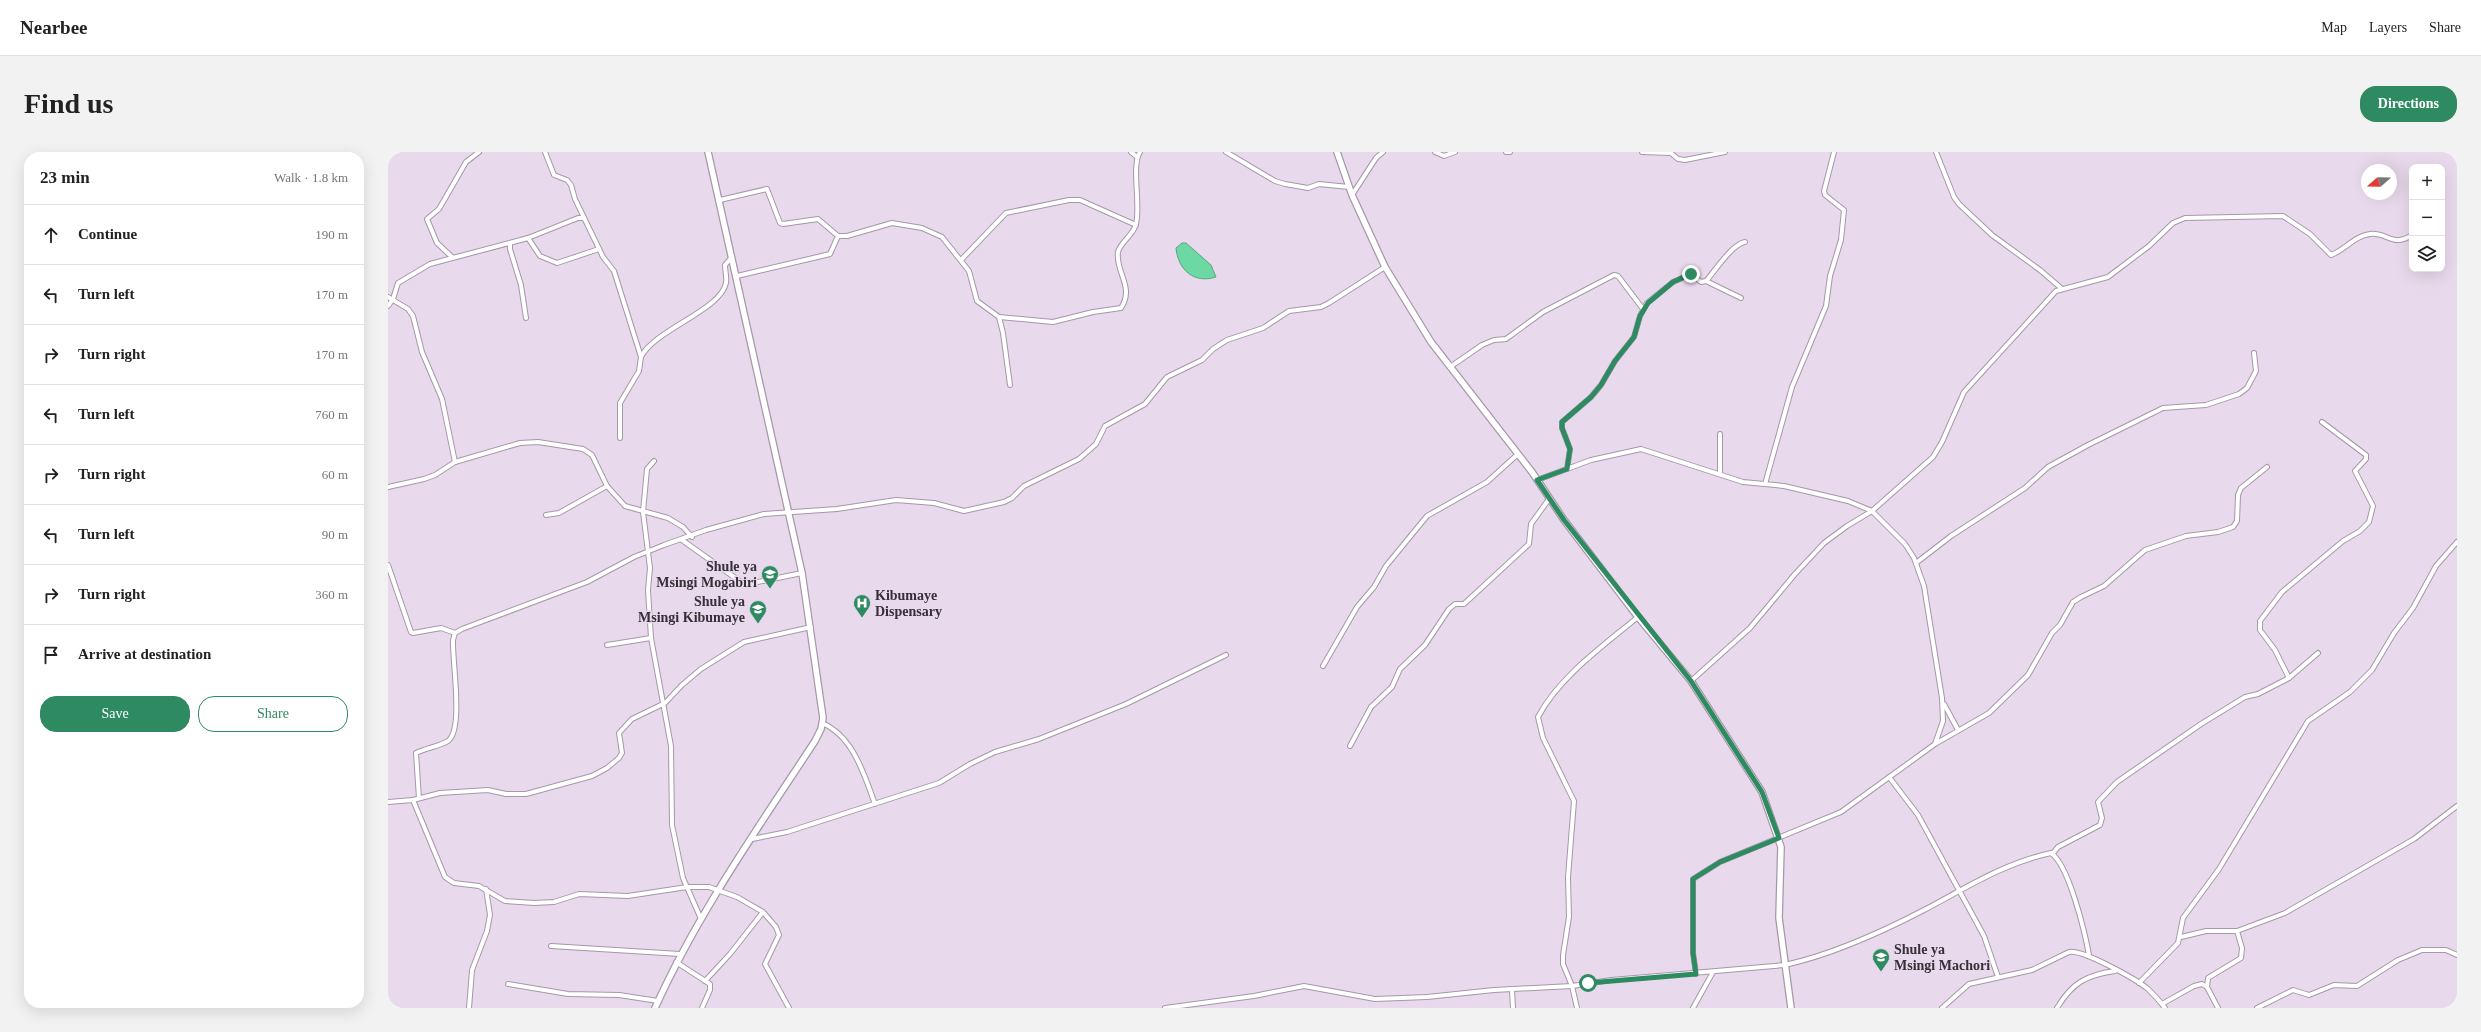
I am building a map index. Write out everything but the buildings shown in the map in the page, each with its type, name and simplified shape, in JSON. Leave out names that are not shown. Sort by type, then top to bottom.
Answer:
[{"type":"street","points":[[452,257],[437,243],[427,219],[439,210],[466,162],[479,152]]},
{"type":"street","points":[[545,152],[554,176],[567,180],[571,185],[584,218],[599,249],[611,265],[620,287],[622,300],[641,357],[639,371],[620,403],[620,438]]},
{"type":"street","points":[[655,1008],[680,954],[716,891],[752,839],[815,741],[822,722],[811,628],[802,573],[737,276],[708,152]]},
{"type":"street","points":[[1131,152],[1137,157]]},
{"type":"street","points":[[720,200],[767,189],[780,223],[783,224],[818,219],[838,236],[854,236],[892,223],[908,225],[938,235],[961,260],[970,274],[977,301],[999,317],[1052,322],[1093,312],[1121,308],[1126,286],[1119,265],[1118,253],[1122,244],[1136,225],[1138,194],[1137,157],[1140,152]]},
{"type":"street","points":[[1226,152],[1275,181],[1285,184],[1308,188],[1319,184],[1349,187]]},
{"type":"street","points":[[1337,152],[1352,195],[1385,267],[1431,342],[1518,454],[1549,499],[1638,616],[1691,681],[1762,792],[1779,838],[1779,918],[1791,1008]]},
{"type":"street","points":[[1352,195],[1376,158],[1383,152]]},
{"type":"street","points":[[1435,152],[1444,156],[1455,152]]},
{"type":"street","points":[[1642,152],[1671,153],[1682,160],[1725,152]]},
{"type":"street","points":[[1765,484],[1792,387],[1826,306],[1830,276],[1839,247],[1844,210],[1828,197],[1824,190],[1834,152]]},
{"type":"street","points":[[1936,152],[1954,197],[1959,204],[1992,235],[2040,270],[2060,288]]},
{"type":"street","points":[[961,260],[1006,213],[1069,200],[1080,200],[1136,225]]},
{"type":"street","points":[[1691,681],[1750,628],[1795,574],[1824,543],[1847,526],[1872,511],[1933,457],[1942,442],[1964,392],[2060,288],[2101,280],[2112,275],[2173,223],[2185,218],[2283,216],[2310,234],[2331,255],[2354,240],[2370,234],[2399,242],[2410,236]]},
{"type":"street","points":[[388,306],[393,299],[394,290],[403,278],[430,264],[528,238],[578,218],[584,218]]},
{"type":"street","points":[[737,276],[830,254],[838,236]]},
{"type":"street","points":[[528,238],[540,256],[557,263],[599,249]]},
{"type":"street","points":[[1706,282],[1725,258],[1745,242]]},
{"type":"street","points":[[510,243],[510,249],[521,285],[526,318]]},
{"type":"street","points":[[641,357],[673,327],[702,312],[723,290],[726,281],[725,265],[732,257]]},
{"type":"street","points":[[388,565],[411,632],[413,633],[441,628],[455,633],[587,582],[647,553],[692,536],[750,518],[788,512],[837,509],[896,500],[934,503],[970,511],[1004,502],[1012,498],[1024,486],[1079,458],[1096,444],[1105,426],[1144,404],[1167,377],[1202,360],[1212,349],[1227,340],[1263,328],[1289,311],[1321,307],[1385,267]]},
{"type":"street","points":[[1567,469],[1570,449],[1562,428],[1562,422],[1591,397],[1601,385],[1615,361],[1634,337],[1643,309],[1655,295],[1684,275],[1691,274],[1700,282],[1706,282],[1741,298]]},
{"type":"street","points":[[1450,367],[1482,345],[1506,339],[1543,312],[1614,275],[1618,276],[1643,309]]},
{"type":"street","points":[[388,297],[408,309],[413,316],[422,352],[442,399],[455,462]]},
{"type":"street","points":[[999,317],[1003,333],[1010,385]]},
{"type":"street","points":[[1916,563],[1951,536],[2025,488],[2048,467],[2088,445],[2163,408],[2206,406],[2239,394],[2246,388],[2256,371],[2254,353]]},
{"type":"street","points":[[2289,678],[2275,650],[2260,630],[2260,621],[2282,592],[2343,541],[2365,527],[2372,514],[2371,499],[2355,471],[2366,459],[2366,455],[2322,422]]},
{"type":"street","points":[[1720,434],[1720,474]]},
{"type":"street","points":[[388,487],[435,475],[455,462],[520,443],[538,442],[583,449],[592,455],[607,486],[625,506],[677,522],[692,536]]},
{"type":"street","points":[[1537,480],[1591,460],[1641,449],[1744,482],[1765,484],[1848,501],[1872,511],[1904,544],[1916,563],[1928,608],[1942,698],[1943,721],[1935,744]]},
{"type":"street","points":[[1323,666],[1357,607],[1374,588],[1397,550],[1421,523],[1433,512],[1487,482],[1518,454]]},
{"type":"street","points":[[654,462],[647,469],[643,512],[650,568],[648,590],[651,638],[665,703],[671,746],[672,825],[681,870],[701,919]]},
{"type":"street","points":[[1696,974],[1693,953],[1693,879],[1720,862],[1841,812],[1935,744],[1993,710],[2025,679],[2052,633],[2060,625],[2070,606],[2081,596],[2104,586],[2146,550],[2171,540],[2218,532],[2236,525],[2238,495],[2241,488],[2268,467]]},
{"type":"street","points":[[546,515],[559,513],[607,486]]},
{"type":"street","points":[[1350,746],[1371,707],[1392,687],[1404,664],[1425,645],[1449,609],[1455,604],[1464,604],[1529,544],[1531,524],[1549,499]]},
{"type":"street","points":[[682,540],[741,582],[748,584],[802,573]]},
{"type":"street","points":[[2139,983],[2175,948],[2181,937],[2180,926],[2183,918],[2219,869],[2308,721],[2350,692],[2372,670],[2394,633],[2420,597],[2436,566],[2457,542]]},
{"type":"street","points":[[1577,1008],[1572,986],[1565,972],[1563,955],[1569,917],[1568,877],[1574,801],[1542,738],[1538,716],[1546,702],[1586,661],[1638,616]]},
{"type":"street","points":[[388,802],[413,800],[440,793],[488,790],[506,794],[526,794],[592,776],[607,768],[619,758],[622,753],[619,733],[626,724],[665,703],[682,685],[701,669],[744,642],[811,628]]},
{"type":"street","points":[[419,798],[416,754],[448,741],[453,735],[457,717],[453,648],[455,633]]},
{"type":"street","points":[[607,645],[651,638]]},
{"type":"street","points":[[1165,1008],[1247,998],[1304,986],[1375,999],[1427,997],[1572,986],[1611,980],[1696,974],[1785,965],[1825,954],[1893,926],[1983,876],[2025,860],[2053,853],[2058,847],[2100,825],[2102,818],[2098,802],[2117,782],[2214,716],[2245,698],[2262,693],[2289,678],[2318,653]]},
{"type":"street","points":[[752,839],[780,834],[939,783],[970,764],[995,752],[1039,739],[1126,704],[1226,655]]},
{"type":"street","points":[[1942,698],[1958,730]]},
{"type":"street","points":[[822,722],[835,728],[846,740],[875,804]]},
{"type":"street","points":[[1889,777],[1918,816],[1984,936],[1998,977]]},
{"type":"street","points":[[413,800],[445,877],[454,882],[486,889],[505,901],[534,903],[554,902],[579,894],[628,896],[687,887],[709,887],[716,891],[737,897],[763,912],[776,927],[779,935],[767,959],[767,969],[789,1008]]},
{"type":"street","points":[[2181,937],[2206,931],[2237,931],[2285,913],[2346,880],[2414,839],[2457,806]]},
{"type":"street","points":[[2053,853],[2077,905],[2089,955]]},
{"type":"street","points":[[469,1008],[472,970],[487,931],[490,914],[486,889]]},
{"type":"street","points":[[705,981],[730,954],[763,912]]},
{"type":"street","points":[[2218,1008],[2207,987],[2208,978],[2241,958],[2242,948],[2237,931]]},
{"type":"street","points":[[551,946],[680,954]]},
{"type":"street","points":[[2258,1008],[2293,990],[2309,995],[2334,985],[2357,986],[2398,960],[2422,950],[2446,950],[2457,955]]},
{"type":"street","points":[[1942,1008],[1969,984],[2032,970],[2072,952],[2089,955],[2139,983],[2162,1004],[2164,1008]]},
{"type":"street","points":[[676,962],[711,986],[702,1008]]},
{"type":"street","points":[[2057,1008],[2073,986],[2086,978],[2116,971]]},
{"type":"street","points":[[1693,1008],[1713,972]]},
{"type":"street","points":[[508,984],[568,994],[619,996],[658,1001]]},
{"type":"street","points":[[2162,1004],[2198,984],[2207,987]]},
{"type":"street","points":[[1512,990],[1513,1008]]},
{"type":"shaded area","points":[[1182,243],[1186,243],[1211,265],[1216,277],[1201,279],[1194,277],[1184,269],[1177,256],[1176,248]]},
{"type":"place","name":"Shule ya Msingi Mogabiri","points":[[770,589]]},
{"type":"place","name":"Kibumaye Dispensary","points":[[862,618]]},
{"type":"place","name":"Shule ya Msingi Kibumaye","points":[[758,624]]},
{"type":"place","name":"Shule ya Msingi Machori","points":[[1881,972]]},
{"type":"route","points":[[1588,983],[1696,974],[1693,953],[1693,879],[1720,862],[1741,852],[1779,838],[1762,792],[1691,681],[1638,616],[1564,520],[1537,480],[1567,469],[1570,449],[1561,424],[1571,413],[1591,397],[1601,385],[1615,361],[1634,337],[1643,309],[1655,295],[1684,275],[1691,274]]}]
